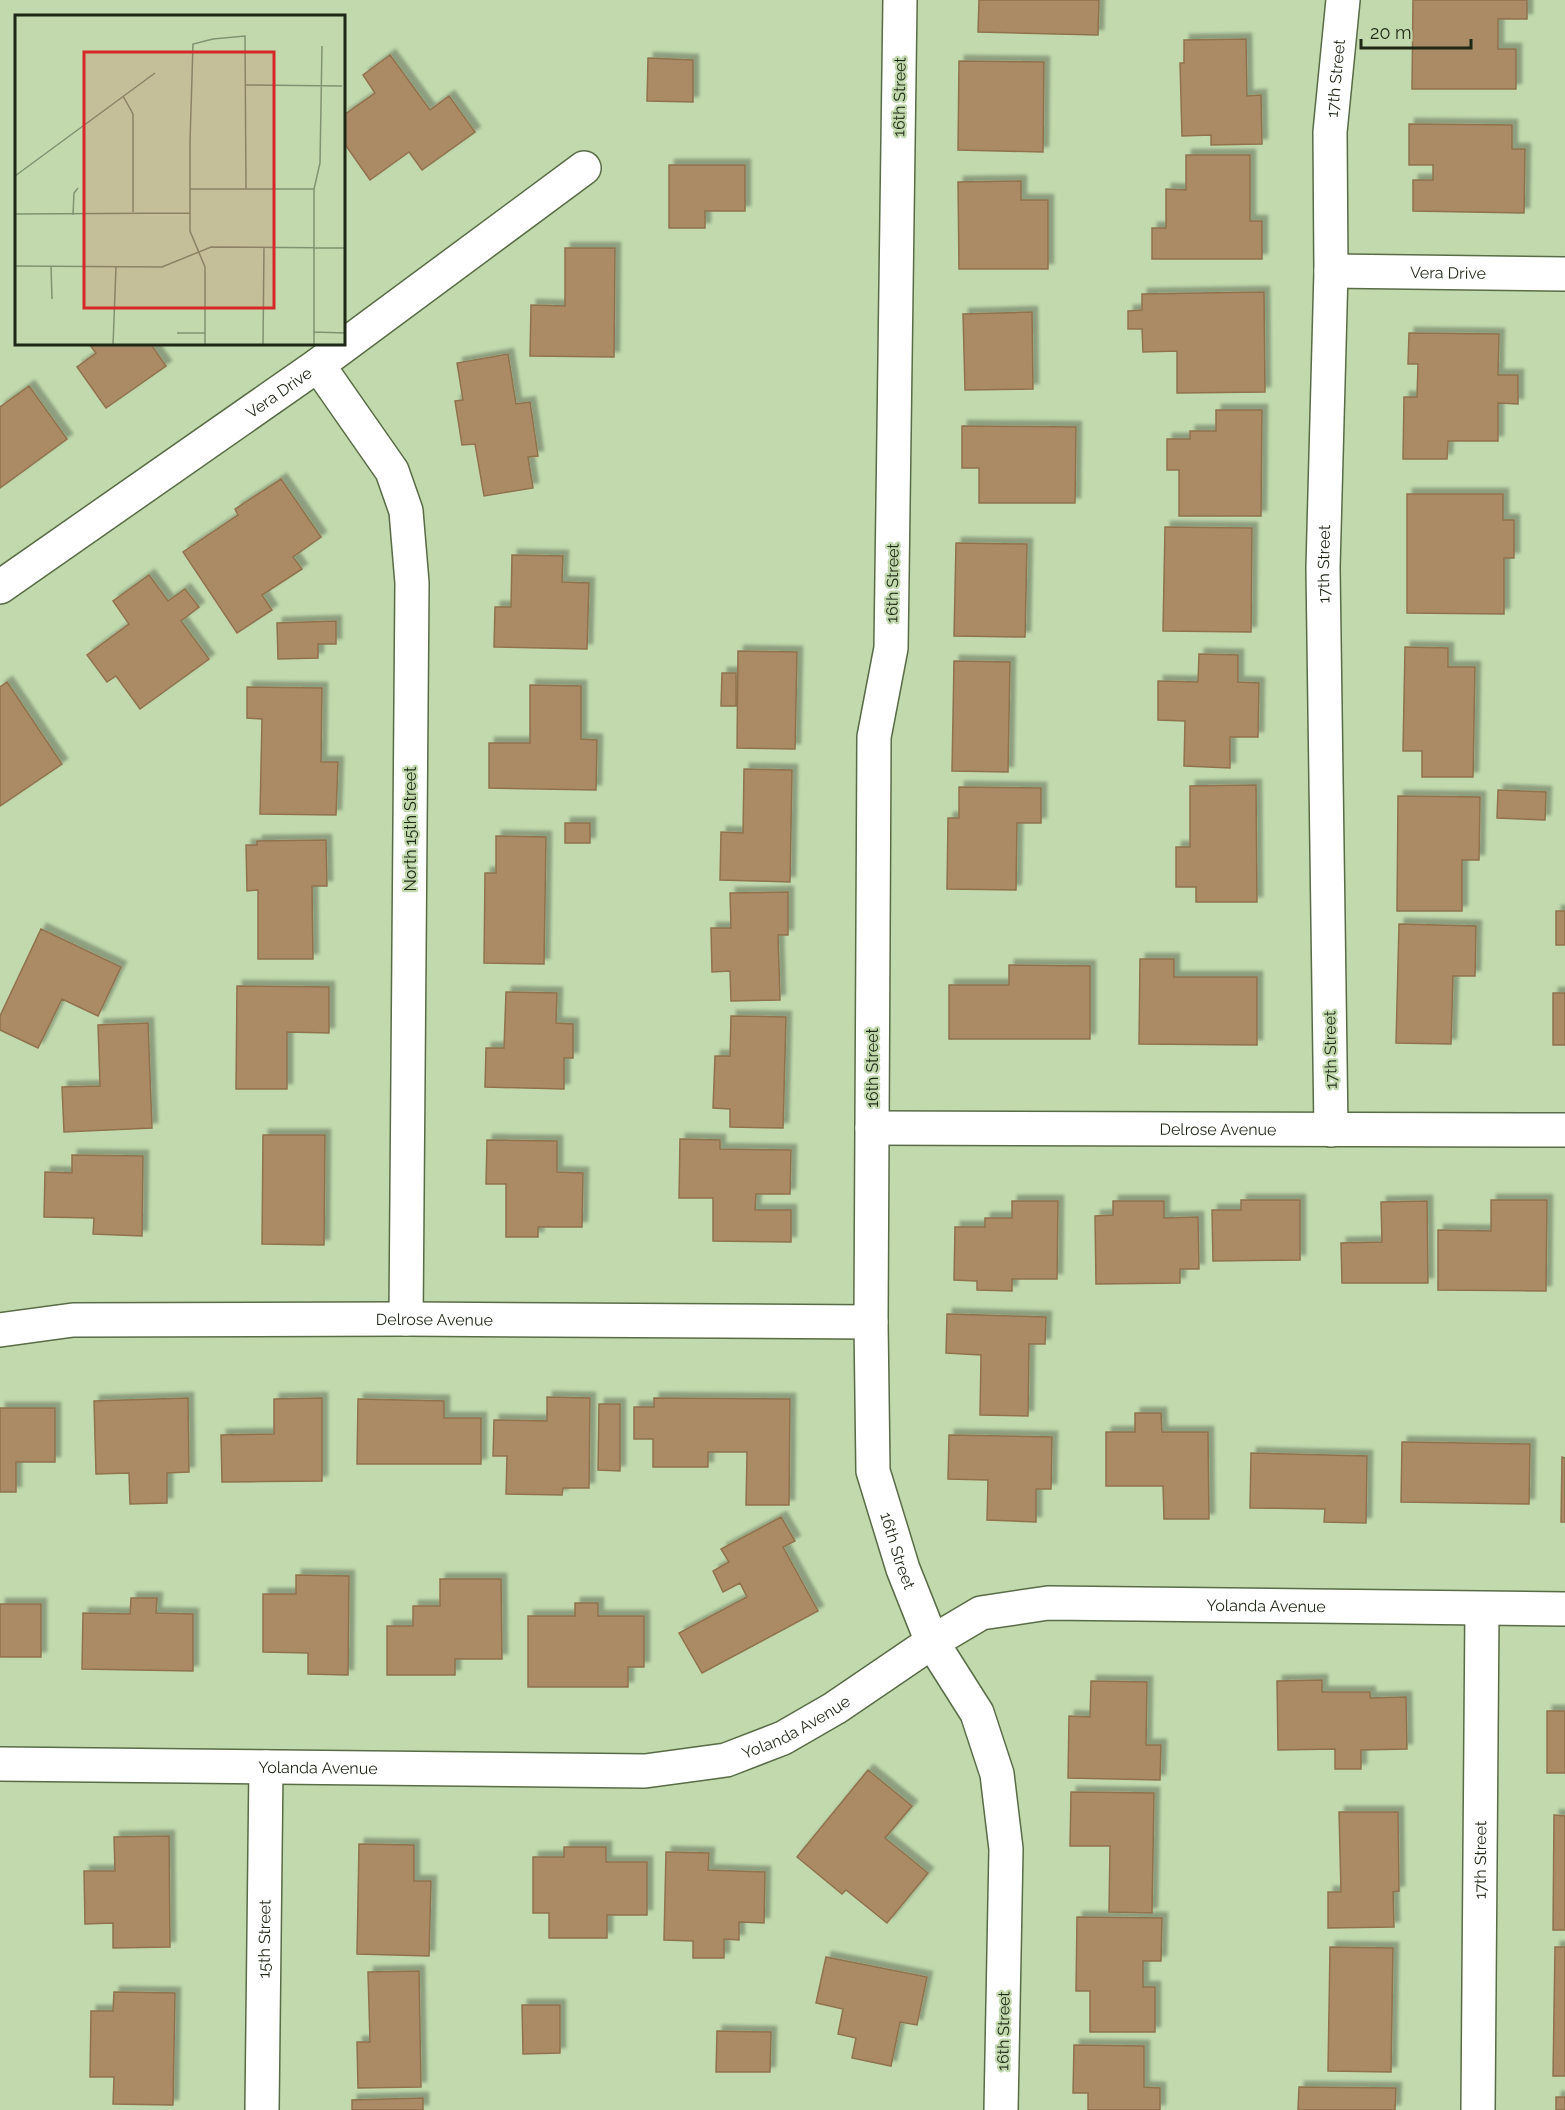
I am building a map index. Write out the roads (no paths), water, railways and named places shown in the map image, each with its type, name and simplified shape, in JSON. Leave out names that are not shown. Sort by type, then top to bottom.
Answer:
[{"type":"street","name":"16th Street","points":[[900,0],[891,648],[874,737],[871,1322],[873,1471],[903,1569],[932,1642],[977,1713],[997,1774],[1006,1849],[1001,2110]]},
{"type":"street","name":"17th Street","points":[[1331,1130],[1323,567],[1331,271],[1330,132],[1343,0]]},
{"type":"street","name":"Vera Drive","points":[[0,587],[318,365],[584,168]]},
{"type":"street","name":"Vera Drive","points":[[1331,271],[1565,274]]},
{"type":"street","name":"North 15th Street","points":[[318,365],[392,471],[406,511],[412,594],[406,1319]]},
{"type":"street","name":"Delrose Avenue","points":[[872,1128],[1565,1130]]},
{"type":"street","name":"Delrose Avenue","points":[[0,1330],[73,1320],[406,1319],[871,1322]]},
{"type":"street","name":"Yolanda Avenue","points":[[0,1764],[645,1771],[726,1760],[783,1738],[835,1708],[932,1642],[981,1614],[1048,1603],[1565,1609]]},
{"type":"street","name":"17th Street","points":[[1478,2110],[1482,1609]]},
{"type":"street","name":"15th Street","points":[[262,2110],[266,1767]]}]
